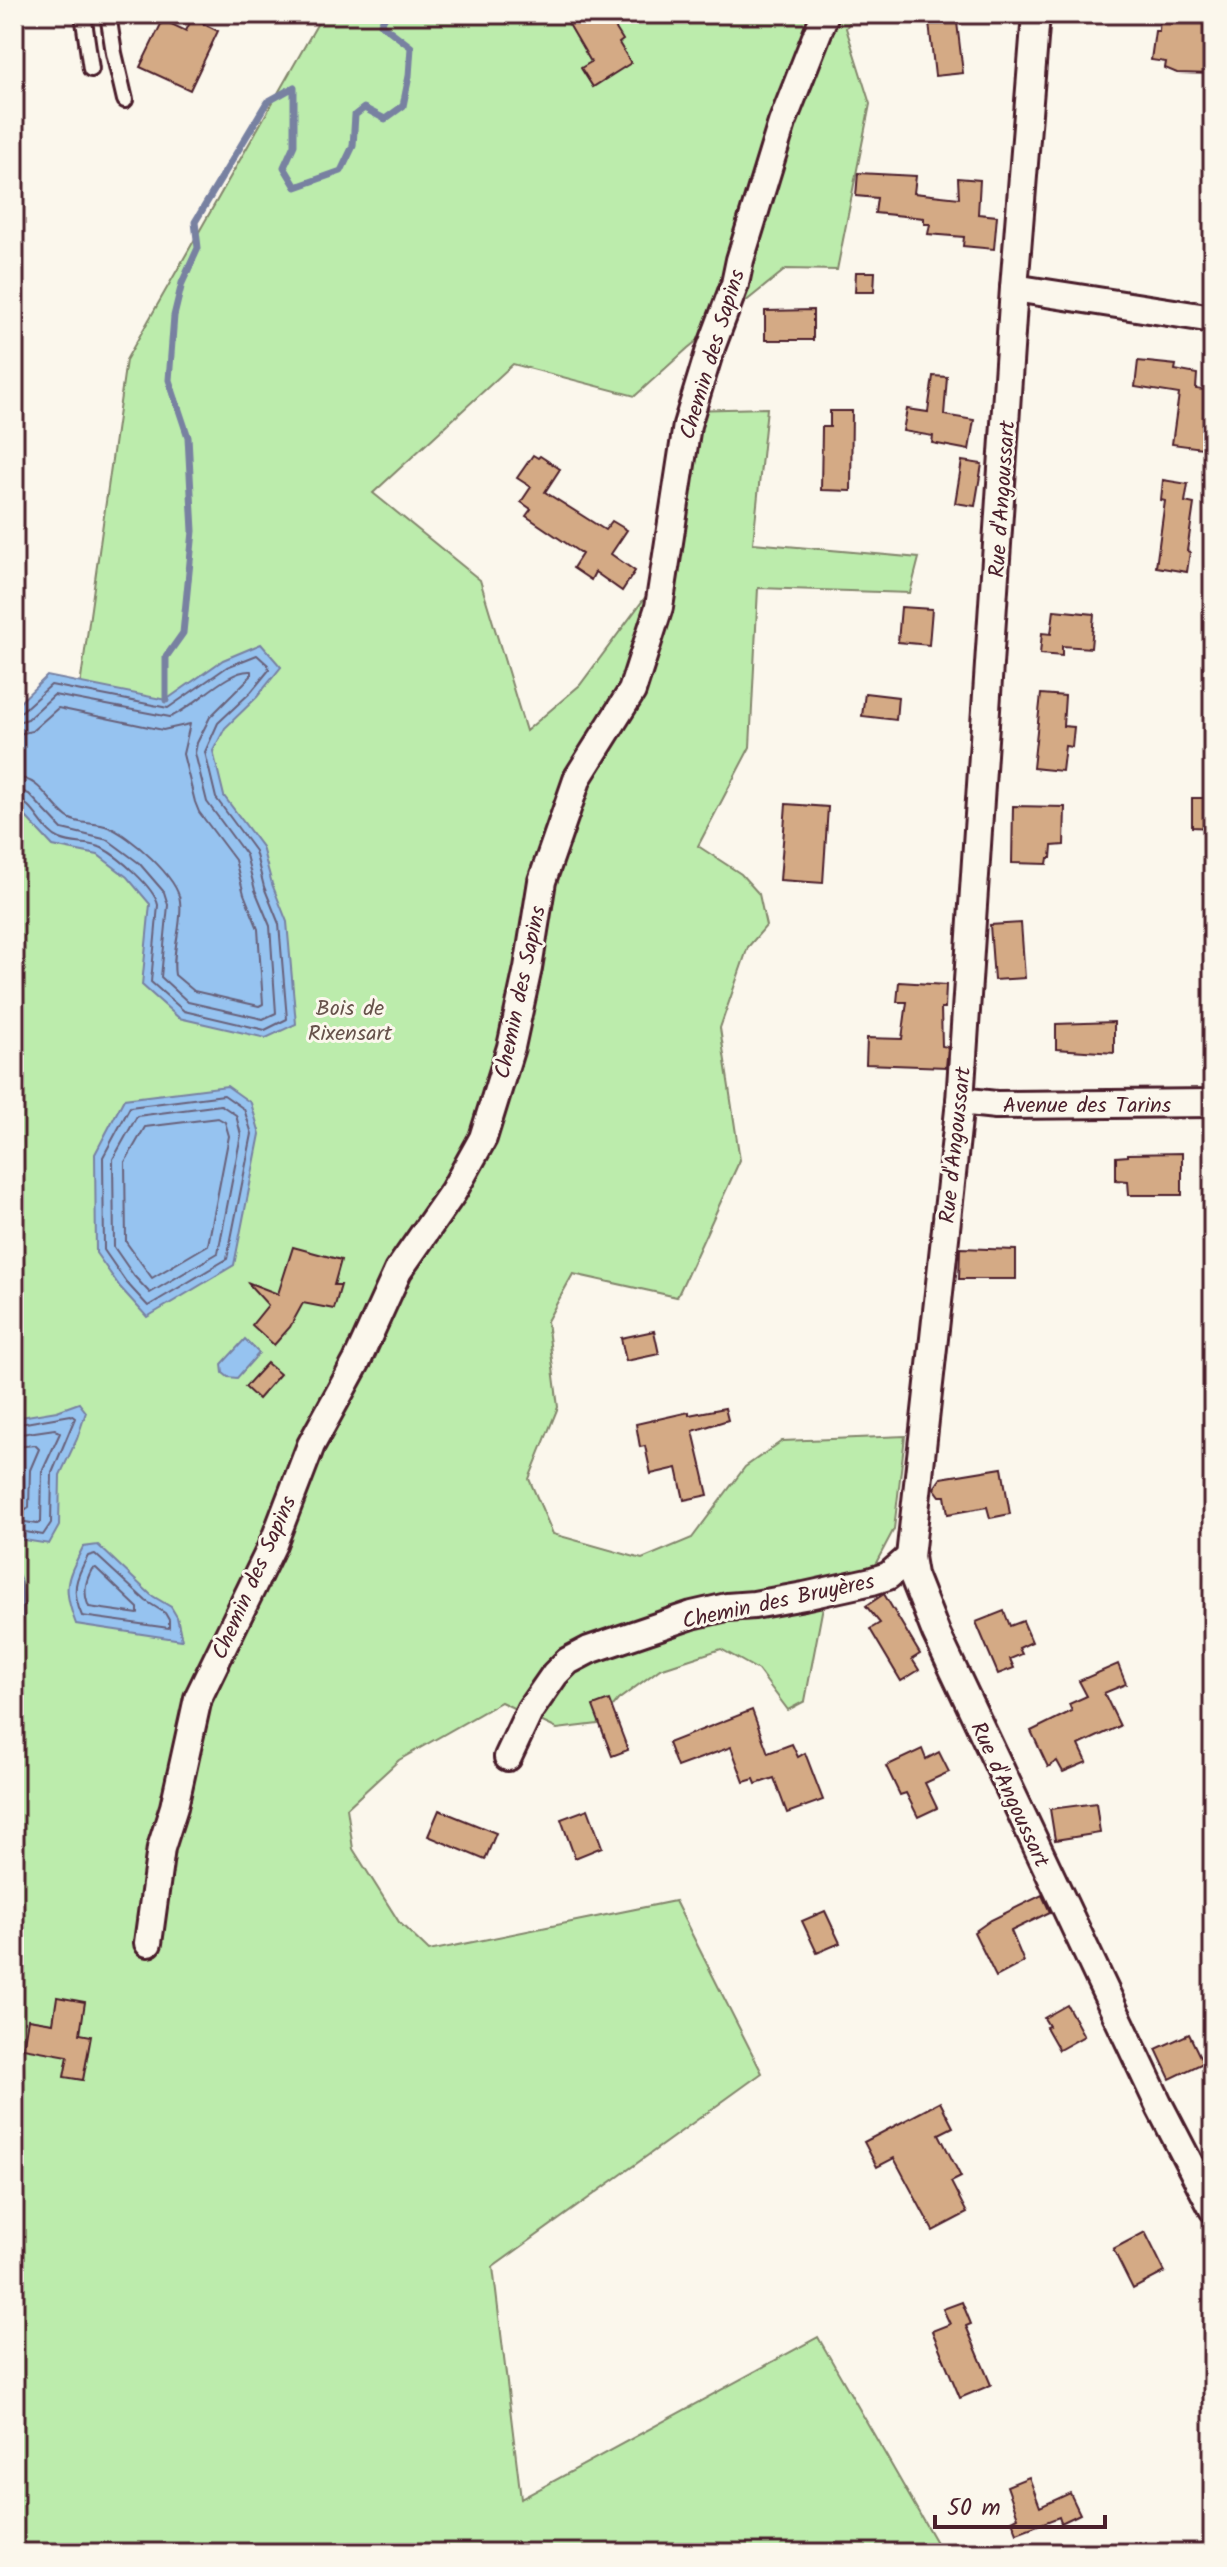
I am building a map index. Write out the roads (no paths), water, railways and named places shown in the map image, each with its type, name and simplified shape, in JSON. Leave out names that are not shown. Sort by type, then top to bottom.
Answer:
[{"type":"street","name":"Chemin des Sapins","points":[[148,1943],[161,1848],[174,1807],[198,1698],[273,1544],[311,1445],[357,1361],[398,1271],[453,1192],[483,1138],[511,1047],[542,881],[578,777],[632,691],[655,621],[687,425],[735,284],[782,123],[825,14]]},
{"type":"street","name":"Rue d'Angoussart","points":[[1036,14],[1014,288],[960,1101],[910,1557],[923,1604],[974,1715],[1160,2107],[1213,2209]]},
{"type":"street","points":[[1014,288],[1213,319]]},
{"type":"street","name":"Avenue des Tarins","points":[[960,1101],[996,1105],[1213,1103]]},
{"type":"street","name":"Chemin des Bruyères","points":[[508,1757],[541,1693],[568,1661],[692,1615],[792,1599],[872,1581],[888,1576],[910,1557]]},
{"type":"lane","points":[[83,14],[91,69]]},
{"type":"lane","points":[[108,14],[125,100]]},
{"type":"water","points":[[261,644],[281,667],[257,697],[225,728],[213,751],[224,796],[262,847],[287,922],[296,1024],[266,1038],[179,1018],[142,985],[150,904],[127,877],[98,855],[53,846],[14,804],[14,708],[47,676],[166,700],[223,660]]},
{"type":"water","points":[[227,1086],[251,1103],[260,1134],[234,1265],[147,1317],[120,1287],[96,1253],[95,1154],[124,1099]]},
{"type":"water","points":[[245,1339],[259,1353],[237,1378],[228,1377],[223,1373],[222,1364]]},
{"type":"water","points":[[79,1403],[86,1412],[60,1475],[59,1526],[49,1544],[18,1539],[14,1535],[14,1481],[17,1477],[14,1418],[57,1411]]},
{"type":"water","points":[[98,1545],[151,1595],[171,1607],[177,1617],[182,1640],[76,1624],[68,1584],[83,1547]]},
{"type":"waterway","points":[[166,700],[166,657],[183,633],[193,531],[188,437],[169,380],[174,316],[182,283],[198,248],[195,222],[267,102],[294,87],[294,145],[284,167],[296,187],[341,171],[353,146],[355,115],[364,108],[385,119],[403,106],[411,47],[381,24],[386,14]]},
{"type":"waterway","points":[[14,1552],[18,1539]]},
{"type":"waterway","points":[[14,1571],[21,1605],[14,1638]]},
{"type":"waterway","points":[[14,1723],[14,1741]]},
{"type":"park label","name":"Bois de Rixensart","points":[[350,1020]]}]
